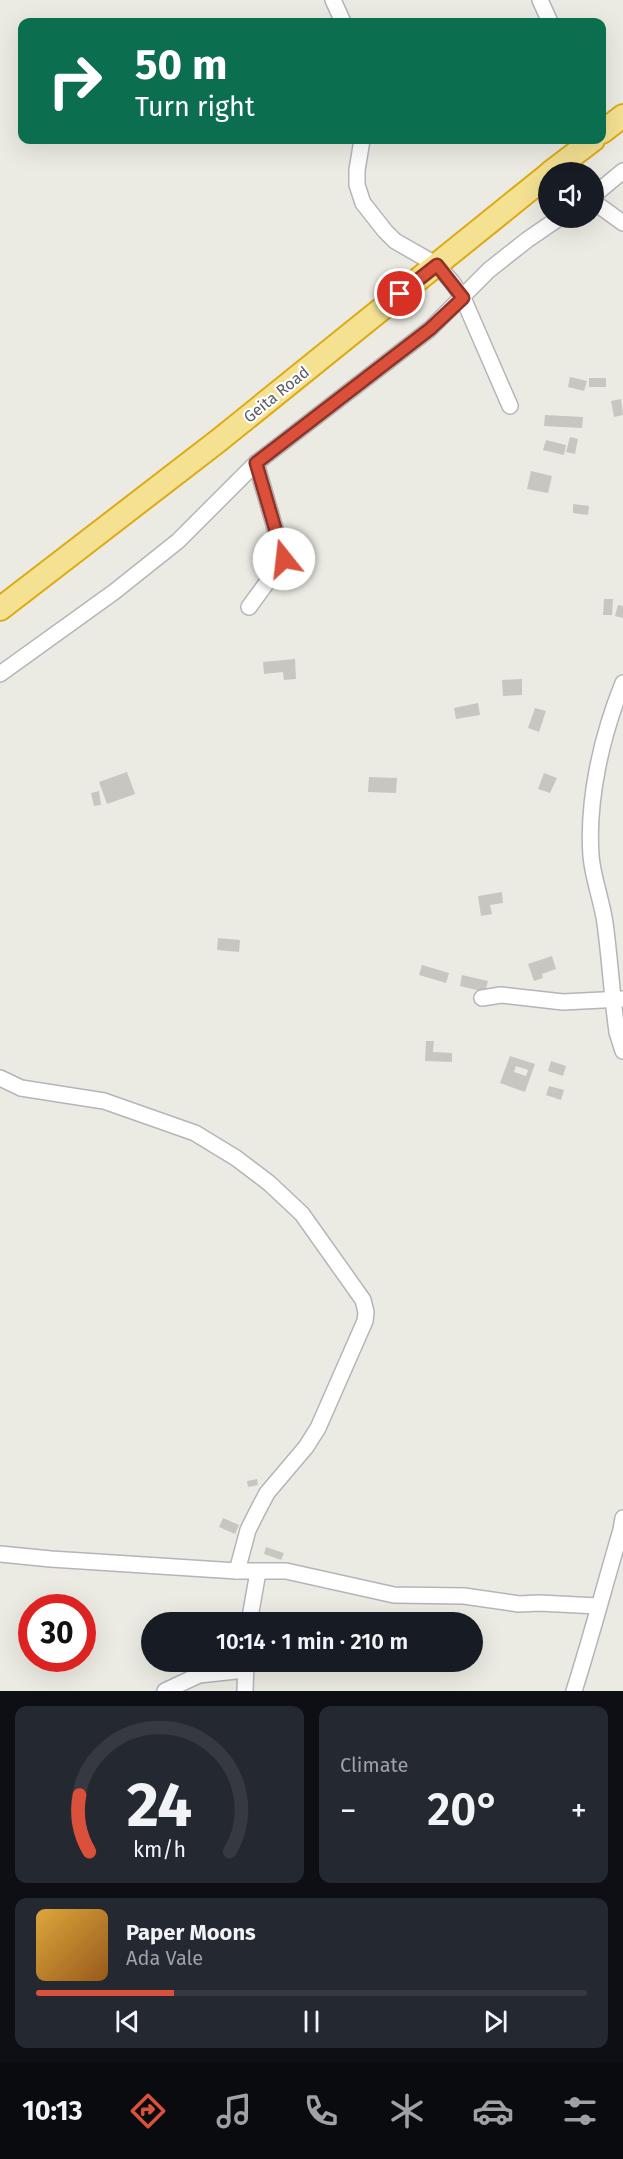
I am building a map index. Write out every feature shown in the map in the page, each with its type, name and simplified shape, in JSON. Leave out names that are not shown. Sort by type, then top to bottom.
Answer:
[{"type":"highway","name":"Geita Road","points":[[563,162],[584,144]]},
{"type":"highway","name":"Geita Road","points":[[0,609],[218,441],[538,183]]},
{"type":"street","points":[[333,0],[341,18]]},
{"type":"street","points":[[540,0],[548,18]]},
{"type":"street","points":[[361,144],[357,185],[363,203],[371,216],[395,241],[437,265],[463,298],[510,406]]},
{"type":"street","points":[[604,188],[621,176]]},
{"type":"street","points":[[604,209],[623,223]]},
{"type":"street","points":[[0,674],[114,592],[178,541],[256,463],[430,329],[489,270],[544,228]]},
{"type":"street","points":[[249,607],[284,559],[256,463]]},
{"type":"street","points":[[623,683],[609,718],[601,753],[592,809],[591,836],[592,864],[618,1000],[617,1032],[623,1051]]},
{"type":"street","points":[[482,998],[501,994],[563,1002],[618,1000]]},
{"type":"street","points":[[0,1078],[21,1088],[104,1101],[158,1118],[195,1133],[236,1158],[302,1214],[363,1300],[366,1312],[365,1321],[325,1412],[306,1447],[267,1493],[248,1530],[237,1571]]},
{"type":"street","points":[[574,1691],[594,1631],[598,1606],[623,1518]]},
{"type":"street","points":[[0,1554],[295,1573],[394,1594],[464,1596],[519,1604],[598,1606]]},
{"type":"street","points":[[251,1612],[258,1572]]},
{"type":"street","points":[[165,1691],[199,1676],[215,1672]]},
{"type":"street","points":[[245,1672],[245,1691]]},
{"type":"building","points":[[570,377],[587,381],[584,391],[568,387]]},
{"type":"building","points":[[589,378],[606,378],[606,387],[589,387]]},
{"type":"building","points":[[621,399],[623,415],[614,417],[611,401]]},
{"type":"building","points":[[545,415],[583,417],[582,428],[544,426]]},
{"type":"building","points":[[570,437],[578,439],[575,454],[566,452]]},
{"type":"building","points":[[546,440],[566,445],[564,455],[543,450]]},
{"type":"building","points":[[531,471],[552,476],[548,493],[527,489]]},
{"type":"building","points":[[573,504],[589,506],[588,515],[573,513]]},
{"type":"building","points":[[604,599],[613,599],[612,615],[603,615]]},
{"type":"building","points":[[618,605],[623,606],[623,618],[615,616]]},
{"type":"building","points":[[295,659],[296,679],[284,680],[283,672],[264,674],[263,662]]},
{"type":"building","points":[[522,679],[522,695],[503,696],[502,680]]},
{"type":"building","points":[[478,703],[480,715],[456,719],[454,708]]},
{"type":"building","points":[[535,708],[546,711],[539,732],[528,728]]},
{"type":"building","points":[[127,772],[135,794],[107,804],[99,782]]},
{"type":"building","points":[[544,773],[557,778],[550,793],[538,789]]},
{"type":"building","points":[[369,777],[397,778],[396,793],[368,792]]},
{"type":"building","points":[[99,791],[101,805],[94,806],[91,793]]},
{"type":"building","points":[[502,892],[503,903],[490,905],[492,914],[481,916],[478,896]]},
{"type":"building","points":[[218,938],[240,940],[239,952],[217,950]]},
{"type":"building","points":[[552,956],[556,969],[542,974],[543,978],[534,981],[528,964]]},
{"type":"building","points":[[422,965],[449,973],[446,983],[419,975]]},
{"type":"building","points":[[462,975],[488,981],[485,992],[460,986]]},
{"type":"building","points":[[426,1041],[434,1041],[433,1052],[452,1053],[452,1062],[425,1061]]},
{"type":"building","points":[[510,1056],[535,1064],[525,1092],[500,1083]],"holes":[[[516,1066],[528,1070],[526,1076],[514,1072]]]},
{"type":"building","points":[[551,1061],[566,1066],[563,1076],[548,1071]]},
{"type":"building","points":[[549,1086],[564,1090],[561,1100],[546,1095]]},
{"type":"building","points":[[257,1479],[258,1485],[248,1487],[247,1481]]},
{"type":"building","points":[[223,1518],[239,1525],[235,1534],[219,1527]]},
{"type":"building","points":[[266,1547],[284,1553],[281,1560],[264,1554]]},
{"type":"route","points":[[284,559],[256,463],[430,329],[463,298],[437,265],[400,294]]}]
